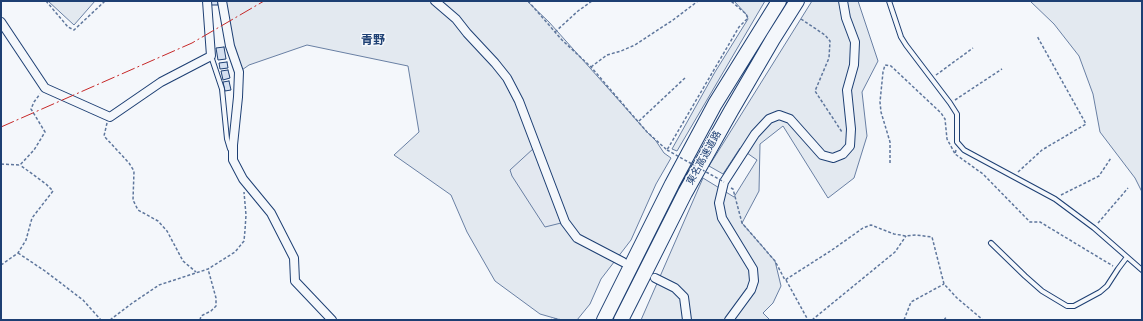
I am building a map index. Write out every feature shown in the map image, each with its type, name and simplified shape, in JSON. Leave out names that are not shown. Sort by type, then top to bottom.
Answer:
[{"type":"highway","name":"東名高速道路","points":[[604,320],[672,184],[715,104],[779,1]]},
{"type":"highway","name":"東名高速道路","points":[[621,320],[689,186],[773,39],[798,1]]},
{"type":"street","points":[[1,22],[45,88],[110,117],[161,82],[211,56],[207,1]]},
{"type":"street","points":[[222,1],[230,46],[239,72],[233,160],[243,179],[271,213],[294,258],[295,281],[332,320]]},
{"type":"street","points":[[435,1],[456,20],[495,63],[506,78],[519,101],[565,222],[577,238],[623,262]]},
{"type":"street","points":[[729,320],[751,290],[754,281],[753,269],[722,218],[719,203],[724,182],[754,134],[769,119],[779,115],[790,119],[822,155],[833,158],[843,154],[850,146],[851,128],[847,90],[854,65],[855,42],[846,18],[843,1]]},
{"type":"street","points":[[655,278],[675,288],[684,297],[687,320]]},
{"type":"lane","points":[[889,1],[901,37],[957,114],[957,142],[964,150],[1055,199],[1094,228],[1142,270]]},
{"type":"lane","points":[[211,56],[222,89],[227,139],[233,160]]},
{"type":"lane","points":[[991,243],[1030,281],[1067,306],[1074,306],[1100,292],[1107,286],[1128,257]]},
{"type":"path","points":[[46,1],[68,28],[74,30],[105,1]]},
{"type":"path","points":[[528,1],[562,40],[591,67],[647,132],[667,150],[724,182],[732,189],[742,223],[775,261],[808,320]]},
{"type":"path","points":[[555,32],[578,11],[592,1]]},
{"type":"path","points":[[591,67],[607,55],[621,52],[635,45],[673,20],[698,1]]},
{"type":"path","points":[[667,150],[739,27],[748,18],[746,14],[731,1]]},
{"type":"path","points":[[801,19],[825,35],[830,42],[829,58],[815,91],[850,146]]},
{"type":"path","points":[[1012,176],[1042,150],[1086,124],[1037,36]]},
{"type":"path","points":[[931,78],[973,48]]},
{"type":"path","points":[[890,163],[890,142],[881,112],[880,102],[885,65],[891,66],[941,113],[945,119],[947,139],[955,154],[983,174],[1030,222],[1040,222],[1118,269]]},
{"type":"path","points":[[950,103],[1002,69]]},
{"type":"path","points":[[638,122],[686,77]]},
{"type":"path","points":[[20,165],[34,150],[45,132],[31,110],[34,102],[45,88]]},
{"type":"path","points":[[110,117],[107,122],[104,136],[129,163],[134,171],[133,200],[138,210],[158,221],[167,231],[183,261],[196,272]]},
{"type":"path","points":[[955,154],[957,142]]},
{"type":"path","points":[[1055,199],[1099,176],[1111,158]]},
{"type":"path","points":[[1,164],[20,165],[53,191],[32,218],[26,240],[18,253],[1,265]]},
{"type":"path","points":[[110,320],[158,285],[208,269],[235,252],[244,242],[246,215],[243,179]]},
{"type":"path","points":[[1094,228],[1128,188]]},
{"type":"path","points":[[786,280],[863,228],[870,225],[894,234],[932,237],[944,284],[957,298],[983,320]]},
{"type":"path","points":[[812,320],[895,252],[906,236]]},
{"type":"path","points":[[18,253],[45,271],[83,300],[100,320]]},
{"type":"path","points":[[200,320],[201,316],[211,311],[216,306],[216,298],[208,269]]},
{"type":"path","points":[[904,320],[911,302],[944,284]]},
{"type":"path","points":[[944,320],[947,316]]},
{"type":"path","points":[[549,320],[561,320]]},
{"type":"shaded area","points":[[48,1],[95,1],[74,25]]},
{"type":"shaded area","points":[[223,1],[527,1],[549,22],[656,141],[664,153],[671,158],[656,184],[631,240],[601,279],[590,304],[577,320],[561,320],[540,314],[495,281],[467,232],[451,195],[394,155],[419,132],[408,66],[307,45],[249,65],[239,72]]},
{"type":"shaded area","points":[[734,1],[765,1],[677,151],[672,149],[715,72],[748,19],[746,14]]},
{"type":"shaded area","points":[[812,1],[858,1],[878,61],[862,92],[867,136],[854,178],[828,198],[783,126],[760,144],[759,191],[742,223],[775,261],[781,286],[773,303],[763,313],[770,320],[641,320],[703,178],[734,197],[757,160],[740,148],[723,174],[709,166]]},
{"type":"shaded area","points":[[1030,1],[1142,1],[1142,192],[1135,178],[1100,132],[1093,94],[1079,56],[1054,24]]},
{"type":"shaded area","points":[[534,148],[561,223],[545,227],[512,176],[510,170]]},
{"type":"building","points":[[211,1],[218,1],[218,5],[211,5]]},
{"type":"building","points":[[224,47],[226,59],[218,60],[216,48]]},
{"type":"building","points":[[227,62],[228,68],[220,69],[219,63]]},
{"type":"building","points":[[228,70],[230,78],[223,80],[221,71]]},
{"type":"building","points":[[229,81],[231,90],[225,91],[223,82]]},
{"type":"power","points":[[1,127],[192,43],[264,1]]},
{"type":"district","name":"青野","points":[[373,41]]}]
